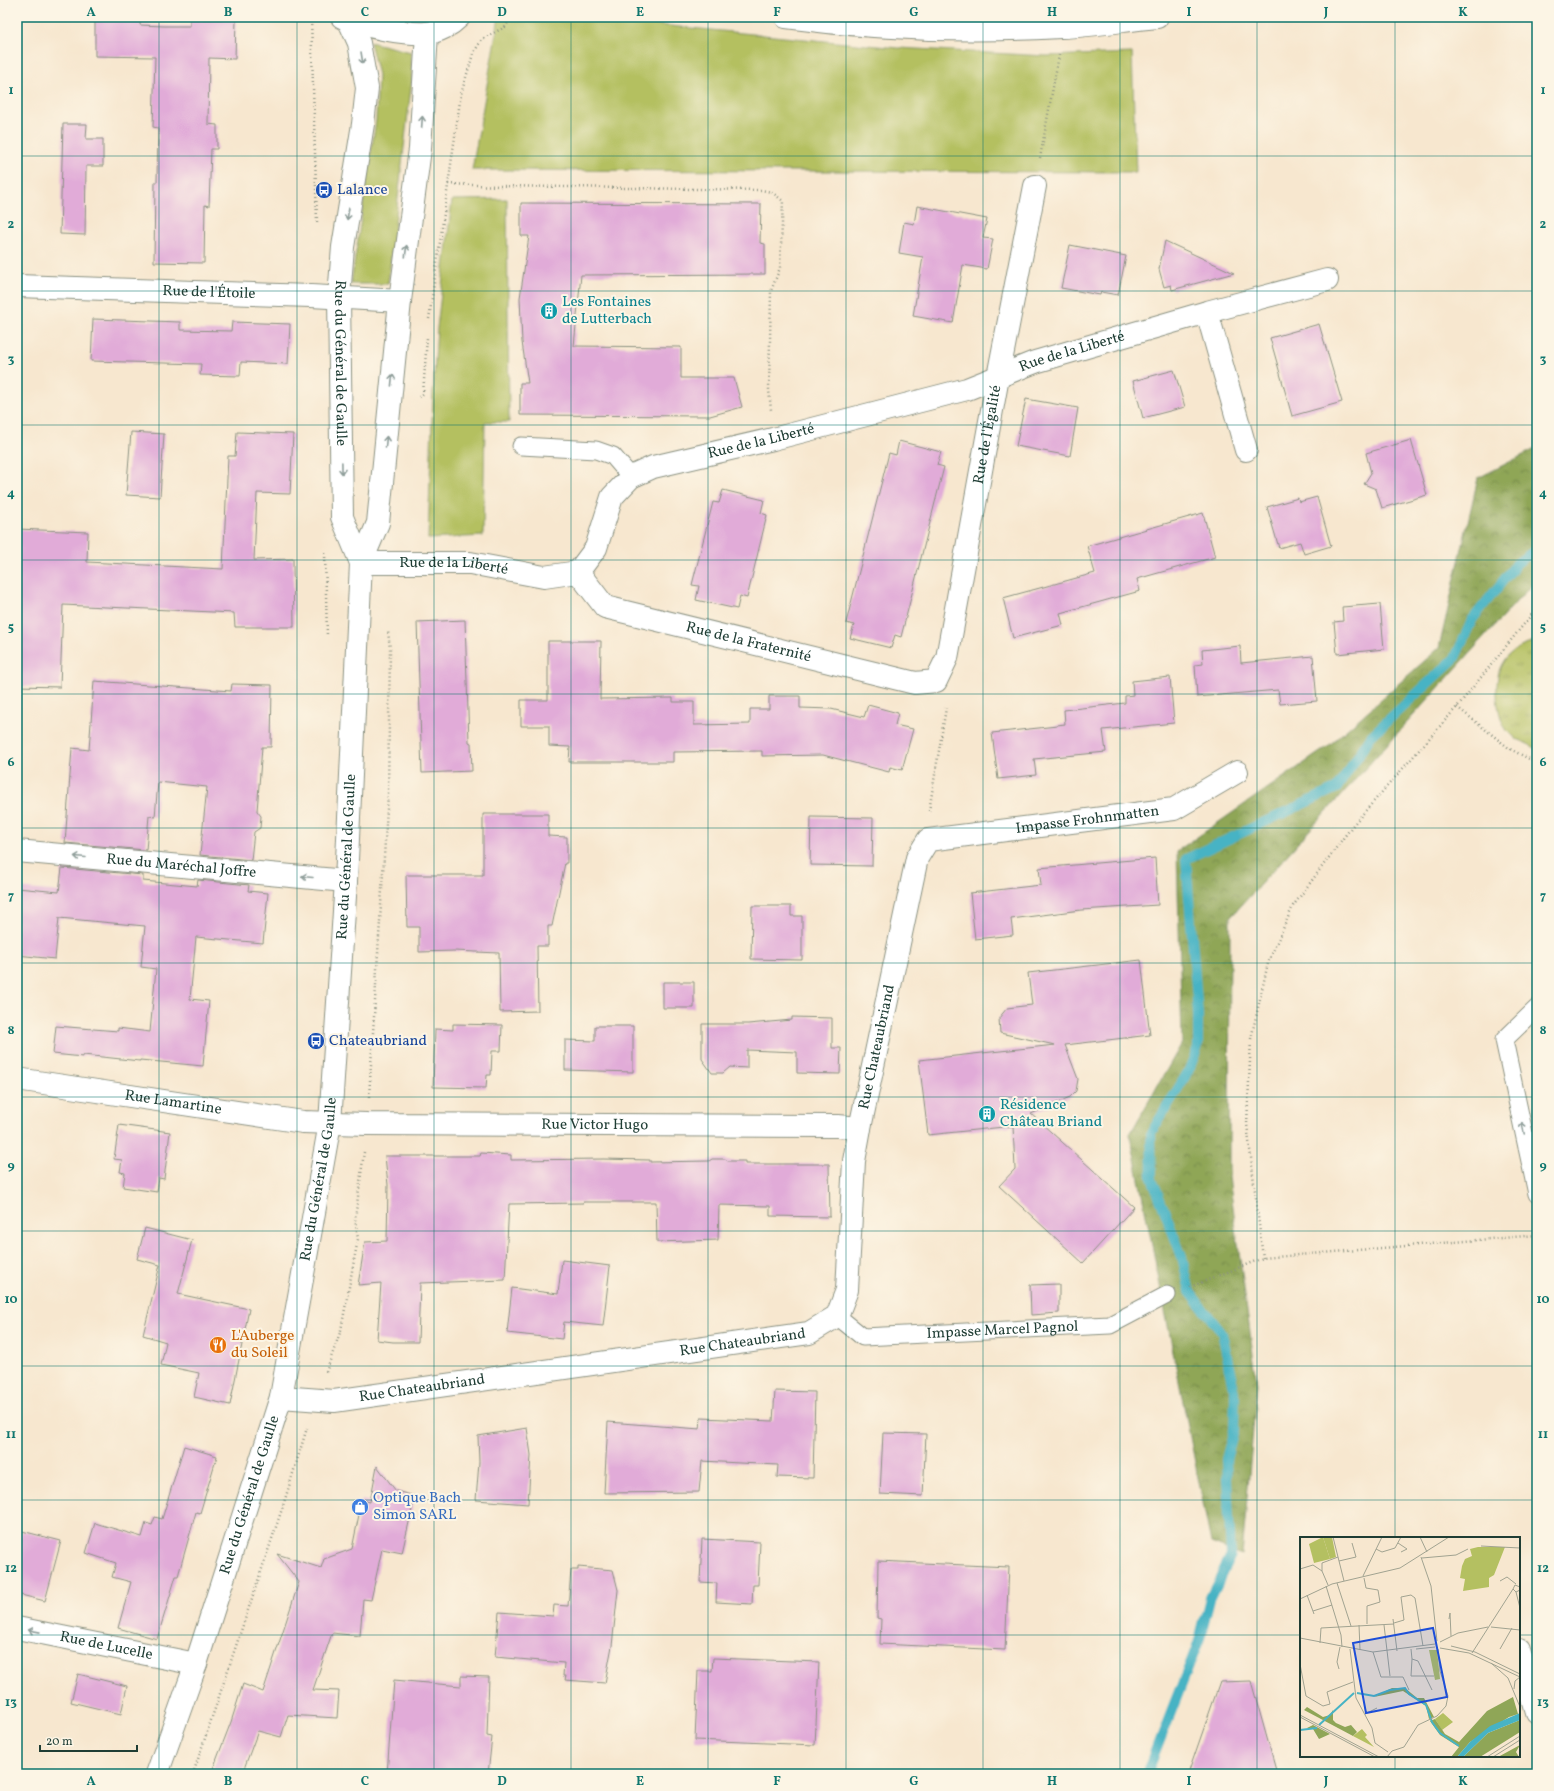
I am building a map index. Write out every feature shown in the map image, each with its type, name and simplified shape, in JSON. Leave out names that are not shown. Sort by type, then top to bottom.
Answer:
[{"type":"street","points":[[346,19],[390,30],[427,33],[452,25],[459,17]]},
{"type":"street","points":[[786,17],[827,22],[957,29],[1062,27],[1157,17]]},
{"type":"street","name":"Rue du Général de Gaulle","points":[[346,19],[360,43],[367,88],[363,124],[343,247],[338,297],[342,517],[361,563]]},
{"type":"street","name":"Rue du Général de Gaulle","points":[[156,1774],[196,1664],[281,1397],[330,1123],[346,881],[361,563],[378,523],[400,301],[420,150],[427,33]]},
{"type":"street","name":"Rue de l'Égalité","points":[[936,681],[947,658],[998,377],[1035,186]]},
{"type":"street","name":"Rue de la Liberté","points":[[361,563],[470,563],[544,577],[578,572],[596,548],[612,497],[631,477],[653,467],[773,439],[967,389],[1035,362],[1207,312],[1327,280]]},
{"type":"street","name":"Rue de l'Étoile","points":[[17,286],[338,297],[400,301]]},
{"type":"street","points":[[1207,312],[1246,450]]},
{"type":"street","name":"Rue de la Fraternité","points":[[578,572],[606,607],[915,683],[936,681]]},
{"type":"street","name":"Impasse Frohnmatten","points":[[928,840],[1174,809],[1237,772]]},
{"type":"street","name":"Rue Chateaubriand","points":[[281,1397],[316,1401],[334,1401],[810,1333],[837,1316],[847,1290],[854,1161],[860,1128],[917,858],[928,840]]},
{"type":"street","name":"Rue du Maréchal Joffre","points":[[17,851],[346,881]]},
{"type":"street","name":"Rue Lamartine","points":[[17,1079],[303,1122],[330,1123]]},
{"type":"street","name":"Rue Victor Hugo","points":[[330,1123],[838,1126],[860,1128]]},
{"type":"street","name":"Rue de Lucelle","points":[[17,1628],[196,1664]]},
{"type":"street","points":[[1520,1654],[1537,1713]]},
{"type":"lane","points":[[521,446],[596,450],[613,456],[631,477]]},
{"type":"lane","points":[[1537,1008],[1504,1040],[1537,1194]]},
{"type":"lane","name":"Impasse Marcel Pagnol","points":[[837,1316],[863,1337],[1110,1325],[1168,1295]]},
{"type":"path","points":[[311,17],[317,227]]},
{"type":"path","points":[[428,320],[461,94],[473,54],[482,39],[506,27],[512,17]]},
{"type":"path","points":[[1035,186],[1062,42],[1062,27]]},
{"type":"path","points":[[448,184],[761,190],[772,192],[783,201],[780,268],[771,291],[769,390],[773,439]]},
{"type":"path","points":[[423,394],[427,334]]},
{"type":"path","points":[[325,551],[328,639]]},
{"type":"path","points":[[1263,1258],[1247,1124],[1251,1039],[1268,963],[1293,906],[1353,825],[1457,707],[1537,608]]},
{"type":"path","points":[[193,1774],[282,1509],[316,1401],[341,1330],[356,1254],[358,1239],[355,1219],[367,1124],[388,793],[390,676]]},
{"type":"path","points":[[928,840],[930,802],[946,710],[936,681]]},
{"type":"path","points":[[1457,707],[1510,749],[1537,763]]},
{"type":"path","points":[[1206,1280],[1263,1258],[1537,1235]]},
{"type":"green space","points":[[499,17],[576,17],[898,48],[1046,56],[1132,53],[1136,172],[472,170]]},
{"type":"green space","points":[[370,42],[411,52],[412,79],[388,284],[351,284],[376,120],[378,75]]},
{"type":"green space","points":[[507,199],[509,422],[485,422],[483,536],[428,539],[433,393],[437,328],[452,200]]},
{"type":"green space","points":[[1537,448],[1537,579],[1230,918],[1229,1177],[1257,1384],[1242,1555],[1211,1543],[1130,1134],[1182,1043],[1177,851],[1326,748],[1439,648],[1478,478]]},
{"type":"green space","points":[[1537,641],[1537,749],[1513,736],[1505,728],[1497,700],[1497,680],[1502,664],[1509,655],[1527,644]]},
{"type":"building","points":[[95,17],[140,18],[140,25],[164,26],[190,26],[190,19],[236,19],[235,59],[209,58],[208,124],[217,125],[217,149],[211,149],[209,206],[205,205],[204,263],[154,262],[155,182],[157,182],[158,128],[153,127],[155,57],[95,56]]},
{"type":"building","points":[[63,124],[87,124],[86,139],[103,139],[103,166],[86,166],[85,235],[60,234]]},
{"type":"building","name":"Les Fontaines de Lutterbach","points":[[521,203],[761,204],[760,243],[765,244],[765,274],[581,275],[574,346],[681,347],[681,378],[734,378],[742,407],[710,416],[520,415],[520,383],[528,383],[522,342],[520,298],[529,236],[521,236]]},
{"type":"building","points":[[917,206],[987,219],[983,238],[993,239],[987,269],[963,265],[953,323],[913,316],[923,257],[899,253],[904,222],[914,224]]},
{"type":"building","points":[[1165,241],[1234,273],[1172,290],[1171,285],[1164,287],[1159,269]]},
{"type":"building","points":[[1070,245],[1126,256],[1118,295],[1101,292],[1100,295],[1061,288]]},
{"type":"building","points":[[93,319],[180,322],[180,330],[231,331],[232,322],[290,324],[288,364],[241,362],[240,376],[200,375],[201,364],[91,361]]},
{"type":"building","points":[[1319,324],[1342,402],[1292,416],[1270,338]]},
{"type":"building","points":[[1174,370],[1185,407],[1143,418],[1133,381]]},
{"type":"building","points":[[1026,399],[1078,408],[1070,456],[1016,446]]},
{"type":"building","points":[[131,432],[164,434],[160,497],[126,495]]},
{"type":"building","points":[[237,432],[293,434],[290,494],[257,493],[254,560],[293,559],[294,627],[235,627],[234,613],[63,605],[60,687],[17,686],[17,529],[88,532],[87,562],[223,569],[228,456],[235,456]]},
{"type":"building","points":[[1411,440],[1427,495],[1382,508],[1376,489],[1364,484],[1371,473],[1366,453]]},
{"type":"building","points":[[899,441],[941,452],[937,465],[944,467],[901,637],[895,635],[891,648],[850,638],[854,625],[846,623],[889,453],[896,455]]},
{"type":"building","points":[[723,490],[764,500],[761,513],[767,515],[747,598],[740,596],[737,609],[696,600],[699,586],[692,585],[713,502],[719,503]]},
{"type":"building","points":[[1317,497],[1331,546],[1304,554],[1300,542],[1279,548],[1267,507],[1298,498],[1299,502]]},
{"type":"building","points":[[1203,513],[1215,557],[1137,579],[1140,591],[1060,613],[1063,625],[1013,638],[1003,598],[1095,573],[1087,546]]},
{"type":"building","points":[[1380,604],[1384,649],[1337,654],[1334,622],[1343,621],[1342,607]]},
{"type":"building","points":[[465,620],[469,742],[471,743],[472,771],[422,773],[417,622]]},
{"type":"building","points":[[548,641],[601,641],[600,699],[673,698],[673,702],[694,702],[694,725],[750,724],[750,709],[769,709],[769,696],[800,696],[800,708],[831,709],[864,717],[868,705],[898,713],[895,725],[913,729],[902,770],[890,767],[889,772],[823,755],[762,756],[762,751],[673,752],[673,762],[569,762],[570,747],[549,746],[549,726],[521,726],[521,700],[548,700]]},
{"type":"building","points":[[1240,646],[1241,663],[1313,656],[1317,701],[1280,704],[1278,690],[1197,697],[1195,665],[1203,664],[1202,650]]},
{"type":"building","points":[[1170,677],[1174,723],[1103,730],[1106,752],[1034,759],[1036,775],[998,779],[992,733],[1065,724],[1064,710],[1125,703],[1125,696],[1133,695],[1132,681]]},
{"type":"building","points":[[94,681],[231,691],[232,684],[272,685],[271,747],[262,747],[257,811],[261,816],[260,828],[254,832],[251,860],[200,855],[207,787],[158,782],[155,817],[149,816],[146,850],[65,843],[72,748],[89,750]]},
{"type":"building","points":[[483,814],[548,814],[548,836],[567,837],[567,863],[565,863],[552,926],[548,926],[548,946],[537,946],[538,1011],[500,1012],[499,953],[454,951],[419,952],[419,927],[407,927],[406,875],[483,875]]},
{"type":"building","points":[[811,817],[873,818],[872,866],[810,865]]},
{"type":"building","points":[[1155,858],[1158,905],[1081,910],[1011,919],[1013,935],[975,939],[970,893],[1041,885],[1039,868]]},
{"type":"building","points":[[62,868],[143,875],[143,881],[197,886],[198,880],[249,885],[248,891],[268,893],[263,943],[196,937],[190,999],[209,1001],[203,1066],[83,1055],[83,1057],[53,1054],[56,1026],[118,1031],[118,1028],[150,1032],[156,969],[141,967],[145,926],[59,918],[55,959],[17,955],[17,888],[59,892]]},
{"type":"building","points":[[752,906],[791,906],[791,916],[802,916],[802,960],[751,959]]},
{"type":"building","name":"Résidence Château Briand","points":[[1141,960],[1150,1035],[1065,1045],[1078,1079],[1076,1091],[1070,1097],[1031,1114],[1134,1207],[1083,1263],[999,1186],[1015,1169],[1013,1126],[928,1135],[919,1060],[1055,1045],[1000,1033],[999,1018],[1007,1008],[1032,1005],[1028,973]]},
{"type":"building","points":[[663,982],[694,982],[694,1008],[663,1008]]},
{"type":"building","points":[[792,1017],[832,1018],[832,1048],[841,1048],[840,1074],[797,1073],[797,1052],[747,1050],[747,1068],[730,1067],[723,1073],[712,1073],[702,1059],[702,1024],[748,1024],[792,1020]]},
{"type":"building","points":[[453,1024],[502,1025],[501,1051],[492,1051],[491,1075],[487,1075],[486,1088],[433,1087],[435,1029],[453,1030]]},
{"type":"building","points":[[595,1026],[633,1026],[633,1072],[565,1070],[565,1040],[595,1041]]},
{"type":"building","points":[[119,1125],[170,1132],[164,1179],[159,1178],[157,1192],[123,1187],[125,1173],[120,1172],[122,1160],[114,1159]]},
{"type":"building","points":[[481,1153],[511,1155],[511,1160],[603,1159],[650,1160],[650,1162],[709,1161],[712,1159],[725,1159],[728,1161],[745,1161],[745,1164],[829,1164],[830,1217],[770,1216],[770,1206],[719,1205],[718,1240],[657,1242],[656,1202],[509,1204],[505,1280],[420,1283],[418,1342],[393,1342],[377,1340],[381,1283],[358,1285],[365,1242],[387,1241],[388,1185],[385,1156],[480,1156]]},
{"type":"building","points":[[145,1228],[192,1240],[178,1294],[249,1309],[230,1405],[194,1397],[199,1373],[161,1365],[166,1342],[143,1335],[160,1265],[137,1259]]},
{"type":"building","points":[[562,1260],[610,1266],[603,1326],[564,1322],[562,1339],[507,1333],[512,1288],[558,1294]]},
{"type":"building","points":[[1059,1284],[1059,1313],[1031,1315],[1030,1285]]},
{"type":"building","points":[[775,1391],[815,1392],[813,1478],[777,1477],[778,1465],[702,1461],[699,1492],[604,1493],[608,1422],[700,1429],[701,1418],[773,1421]]},
{"type":"building","points":[[527,1428],[531,1455],[528,1504],[476,1500],[479,1462],[478,1436]]},
{"type":"building","points":[[883,1433],[926,1434],[923,1496],[880,1494]]},
{"type":"building","points":[[184,1446],[217,1456],[200,1513],[196,1512],[178,1576],[176,1576],[157,1639],[118,1628],[131,1582],[112,1577],[116,1563],[86,1553],[95,1523],[142,1537],[146,1523],[152,1525],[155,1517],[162,1519]]},
{"type":"building","points":[[377,1466],[396,1491],[415,1496],[402,1553],[382,1549],[371,1600],[363,1599],[360,1636],[332,1633],[313,1690],[339,1691],[337,1718],[288,1715],[281,1737],[258,1731],[242,1774],[211,1774],[231,1722],[243,1684],[263,1692],[299,1582],[277,1554],[321,1568],[324,1559],[352,1549],[362,1500],[370,1502]]},
{"type":"building","points":[[22,1531],[61,1541],[45,1601],[17,1594],[17,1548]]},
{"type":"building","points":[[702,1539],[760,1542],[758,1585],[753,1585],[752,1604],[716,1602],[717,1583],[700,1582]]},
{"type":"building","points":[[878,1561],[1009,1567],[1005,1650],[880,1644],[881,1619],[877,1618]]},
{"type":"building","points":[[578,1567],[613,1570],[618,1590],[612,1646],[605,1683],[565,1680],[566,1676],[563,1676],[564,1663],[495,1657],[499,1612],[553,1616],[554,1605],[568,1606],[571,1570],[578,1570]]},
{"type":"building","points":[[713,1658],[819,1662],[815,1745],[695,1740],[698,1671],[712,1671]]},
{"type":"building","points":[[78,1674],[127,1686],[121,1714],[71,1702]]},
{"type":"building","points":[[461,1676],[489,1677],[487,1736],[492,1737],[488,1774],[387,1774],[394,1680],[461,1686]]},
{"type":"building","points":[[1251,1681],[1277,1774],[1188,1774],[1220,1682]]},
{"type":"waterway","points":[[1147,1774],[1200,1638],[1210,1598],[1231,1555],[1226,1460],[1234,1430],[1235,1393],[1222,1333],[1190,1292],[1182,1257],[1152,1178],[1151,1133],[1188,1072],[1198,1047],[1198,1014],[1186,859],[1337,788],[1371,736],[1455,658],[1472,620],[1517,563],[1537,549]]},
{"type":"place","name":"Lalance","points":[[324,190]]},
{"type":"place","name":"Les Fontaines de Lutterbach","points":[[549,311]]},
{"type":"place","name":"Chateaubriand","points":[[316,1041]]},
{"type":"place","name":"Résidence Château Briand","points":[[987,1114]]},
{"type":"place","name":"L'Auberge du Soleil","points":[[218,1345]]},
{"type":"place","name":"Optique Bach Simon SARL","points":[[360,1507]]}]
